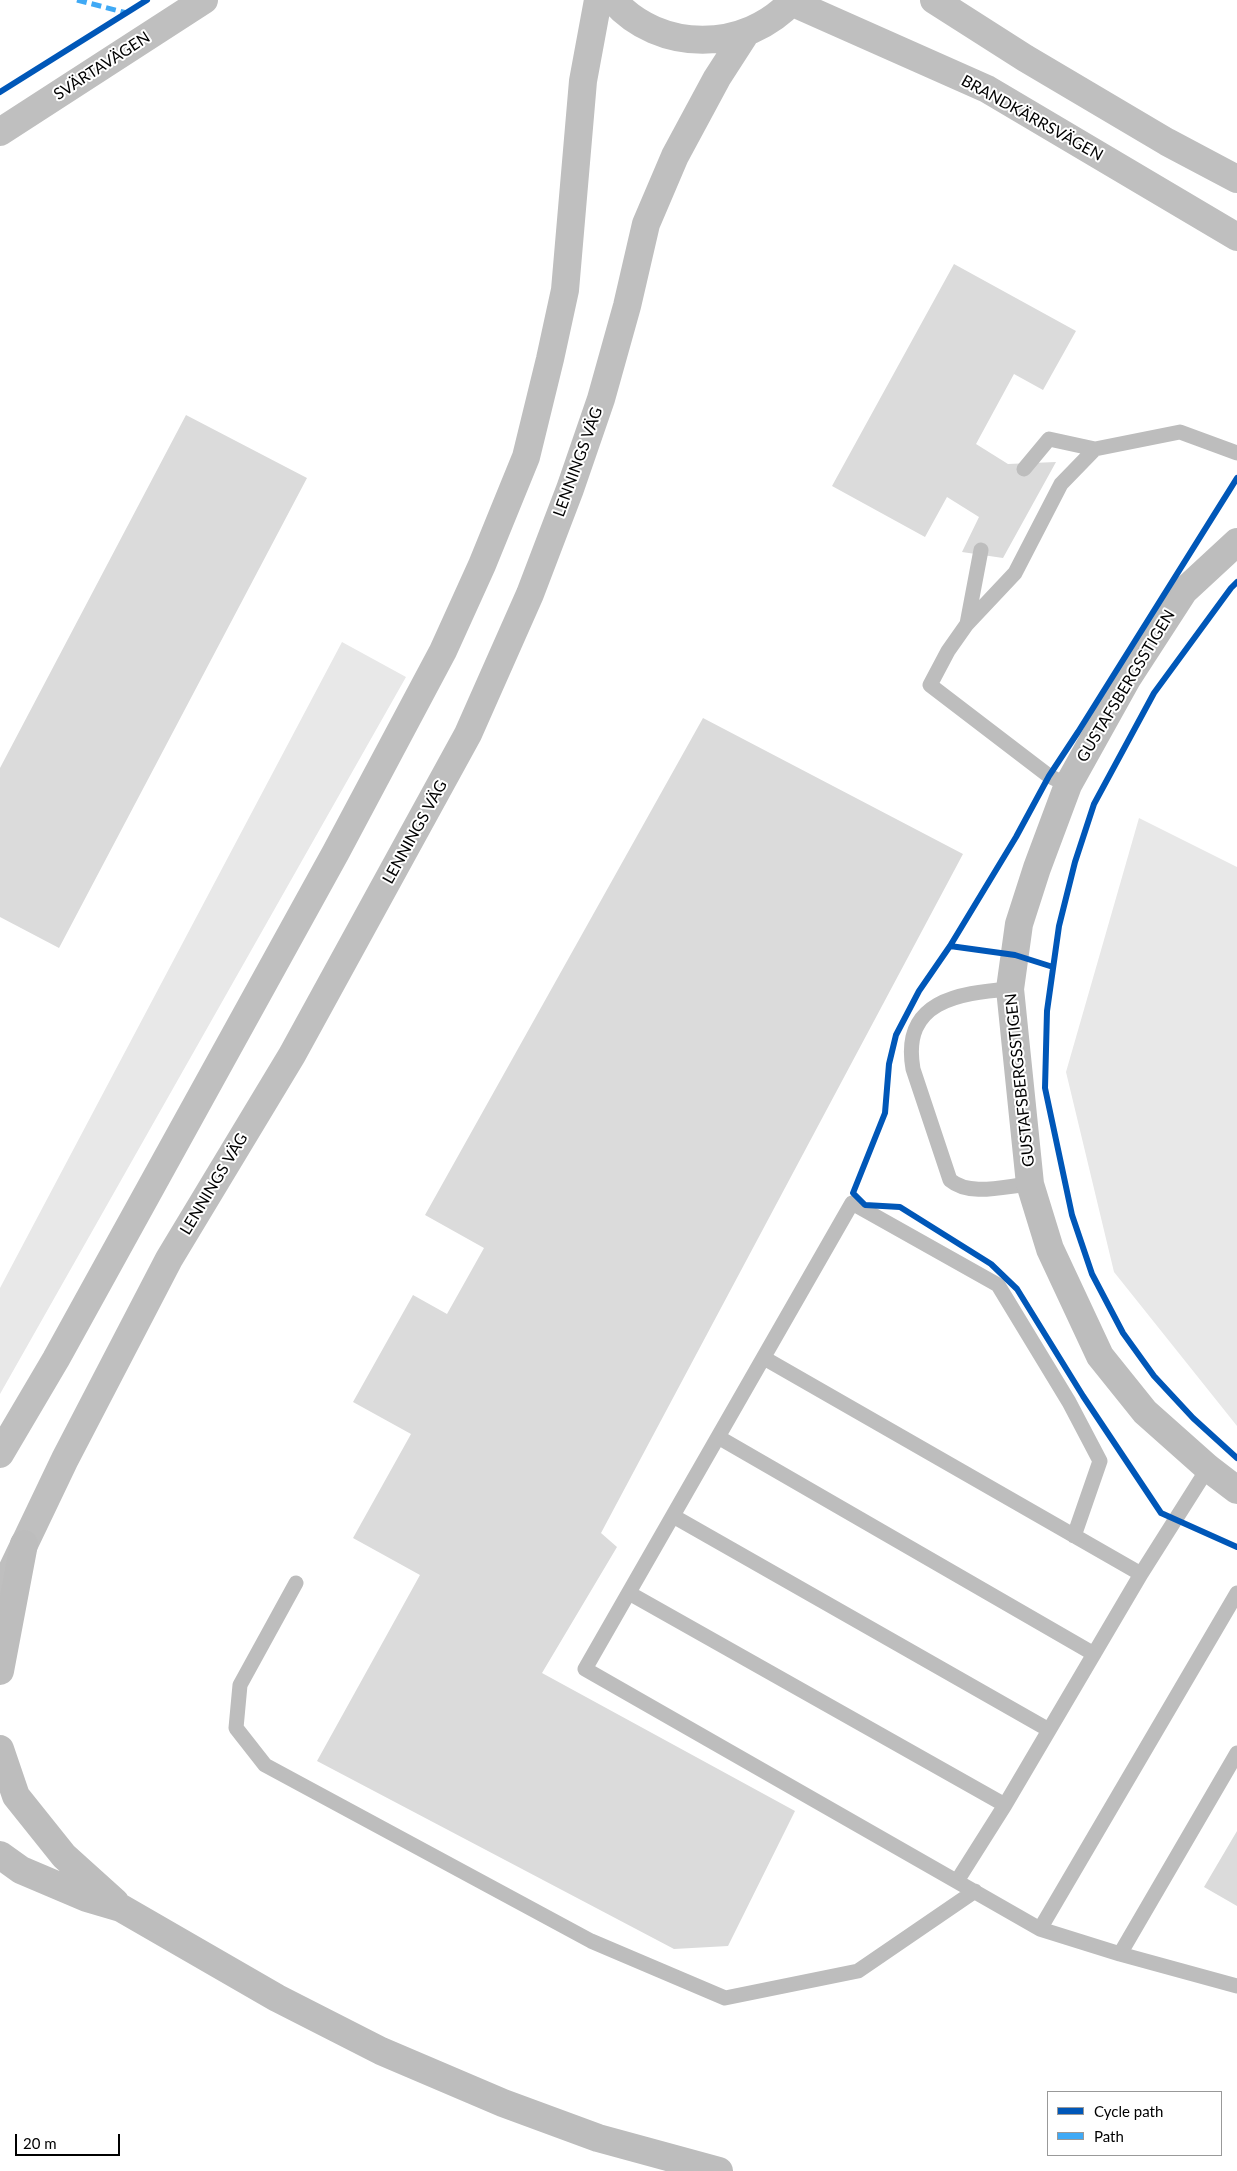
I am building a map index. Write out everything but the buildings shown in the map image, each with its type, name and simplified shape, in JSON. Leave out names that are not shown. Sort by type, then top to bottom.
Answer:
[{"type":"main road","name":"SVÄRTAVÄGEN","points":[[0,132],[204,0]]},
{"type":"main road","points":[[0,1454],[56,1359],[336,852],[443,650],[482,565],[526,457],[563,299],[584,81],[598,0]]},
{"type":"main road","points":[[613,0],[622,11],[650,29],[681,39],[714,40],[746,33],[770,20],[792,1]]},
{"type":"main road","points":[[934,0],[1017,53],[1167,142],[1237,179]]},
{"type":"main road","name":"BRANDKÄRRSVÄGEN","points":[[792,1],[986,89],[1237,237]]},
{"type":"main road","name":"LENNINGS VÄG","points":[[0,1595],[65,1459],[168,1259],[292,1055],[468,734],[530,594],[570,489],[601,399],[627,306],[646,224],[675,156],[717,78],[746,33]]},
{"type":"main road","name":"GUSTAFSBERGSSTIGEN","points":[[1237,542],[1184,591],[1127,679],[1068,785],[1037,868],[1019,924],[1010,989],[1030,1184],[1050,1250],[1100,1356],[1145,1412],[1208,1468],[1237,1490]]},
{"type":"main road","points":[[0,1671],[24,1544]]},
{"type":"main road","points":[[0,1749],[16,1796],[64,1856],[121,1908],[277,1998],[381,2051],[503,2103],[598,2138],[719,2171]]},
{"type":"main road","points":[[0,1855],[20,1870],[87,1898],[121,1908]]},
{"type":"lane","points":[[1024,469],[1049,439],[1095,449],[1180,432],[1237,453]]},
{"type":"lane","points":[[1068,785],[1049,776],[930,685],[948,651],[967,624],[1015,573],[1061,484],[1095,449]]},
{"type":"lane","points":[[967,624],[982,550]]},
{"type":"lane","points":[[1010,989],[970,992],[942,1002],[922,1015],[910,1054],[913,1069],[950,1180],[957,1186],[972,1190],[1030,1184]]},
{"type":"lane","points":[[1074,1536],[1100,1461],[1069,1402],[998,1285],[852,1203],[585,1669],[1040,1929],[1120,1954],[1237,1986]]},
{"type":"lane","points":[[764,1358],[1141,1574]]},
{"type":"lane","points":[[718,1438],[1094,1654]]},
{"type":"lane","points":[[957,1881],[1005,1805],[1141,1574],[1208,1468]]},
{"type":"lane","points":[[672,1516],[1049,1730]]},
{"type":"lane","points":[[296,1583],[240,1685],[236,1728],[265,1765],[591,1941],[725,1998],[858,1971],[975,1891]]},
{"type":"lane","points":[[1040,1929],[1237,1592]]},
{"type":"lane","points":[[629,1593],[1005,1805]]},
{"type":"lane","points":[[1120,1954],[1237,1753]]},
{"type":"shaded area","points":[[342,642],[406,677],[0,1394],[0,1288]]},
{"type":"shaded area","points":[[1139,818],[1237,867],[1237,1426],[1114,1272],[1066,1072]]},
{"type":"marked path","points":[[77,0],[127,13]]},
{"type":"cycle path","points":[[0,92],[147,0]]},
{"type":"cycle path","points":[[1237,478],[1049,776],[1016,837],[950,946],[919,991],[896,1035],[889,1064],[885,1113],[853,1193],[865,1205],[900,1207],[991,1264],[1017,1289],[1083,1396],[1161,1513],[1237,1547]]},
{"type":"cycle path","points":[[1237,582],[1154,693],[1094,804],[1075,862],[1059,926],[1047,1011],[1045,1088],[1072,1215],[1092,1274],[1123,1333],[1154,1376],[1193,1418],[1237,1458]]},
{"type":"cycle path","points":[[950,946],[1015,955],[1053,967]]}]
